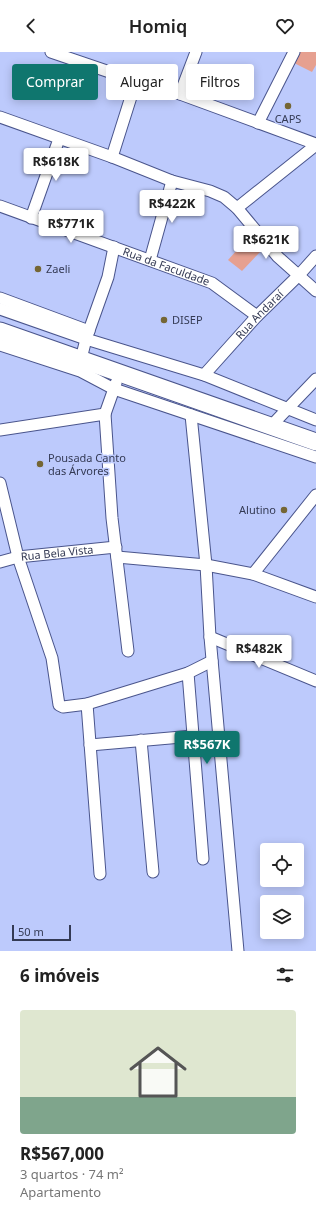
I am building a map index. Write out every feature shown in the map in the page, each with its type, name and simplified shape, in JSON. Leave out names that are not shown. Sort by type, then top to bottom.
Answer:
[{"type":"highway","points":[[0,331],[316,442]]},
{"type":"street","points":[[196,52],[180,94],[316,144]]},
{"type":"street","points":[[258,123],[294,52]]},
{"type":"street","points":[[56,53],[106,70]]},
{"type":"street","points":[[112,157],[130,100]]},
{"type":"street","points":[[0,117],[112,157],[172,181],[210,191],[224,198],[237,208],[278,257],[316,291]]},
{"type":"street","points":[[31,218],[59,139]]},
{"type":"street","points":[[237,208],[316,144]]},
{"type":"street","points":[[150,260],[172,181]]},
{"type":"street","name":"Rua da Faculdade","points":[[0,206],[212,283],[257,316]]},
{"type":"street","points":[[80,359],[108,277],[114,247]]},
{"type":"street","name":"Rua Andaraí","points":[[204,375],[257,316],[316,256]]},
{"type":"street","points":[[0,298],[87,335]]},
{"type":"street","points":[[0,309],[87,335],[204,375],[316,420]]},
{"type":"street","points":[[0,345],[69,367],[114,389],[316,457]]},
{"type":"street","points":[[119,373],[105,414],[116,552],[128,651]]},
{"type":"street","points":[[271,426],[316,379]]},
{"type":"street","points":[[0,430],[105,414]]},
{"type":"street","points":[[191,415],[206,565],[210,637],[238,951]]},
{"type":"street","points":[[0,483],[18,557],[52,658],[59,704],[63,707],[87,704],[188,673],[212,661]]},
{"type":"street","points":[[253,574],[316,495]]},
{"type":"street","name":"Rua Bela Vista","points":[[0,562],[18,557],[116,552],[206,565],[253,574],[316,597]]},
{"type":"street","points":[[210,637],[316,681]]},
{"type":"street","points":[[188,673],[203,859]]},
{"type":"street","points":[[87,704],[100,874]]},
{"type":"street","points":[[90,745],[193,736]]},
{"type":"street","points":[[141,740],[153,872]]},
{"type":"shaded area","points":[[299,52],[316,52],[316,65],[312,72],[294,63]]},
{"type":"shaded area","points":[[247,239],[261,251],[242,271],[228,260]]},
{"type":"place","name":"CAPS","points":[[288,106]]},
{"type":"place","name":"Zaeli","points":[[38,269]]},
{"type":"place","name":"DISEP","points":[[164,320]]},
{"type":"place","name":"Pousada Canto das Árvores","points":[[40,464]]},
{"type":"place","name":"Alutino","points":[[284,510]]}]
